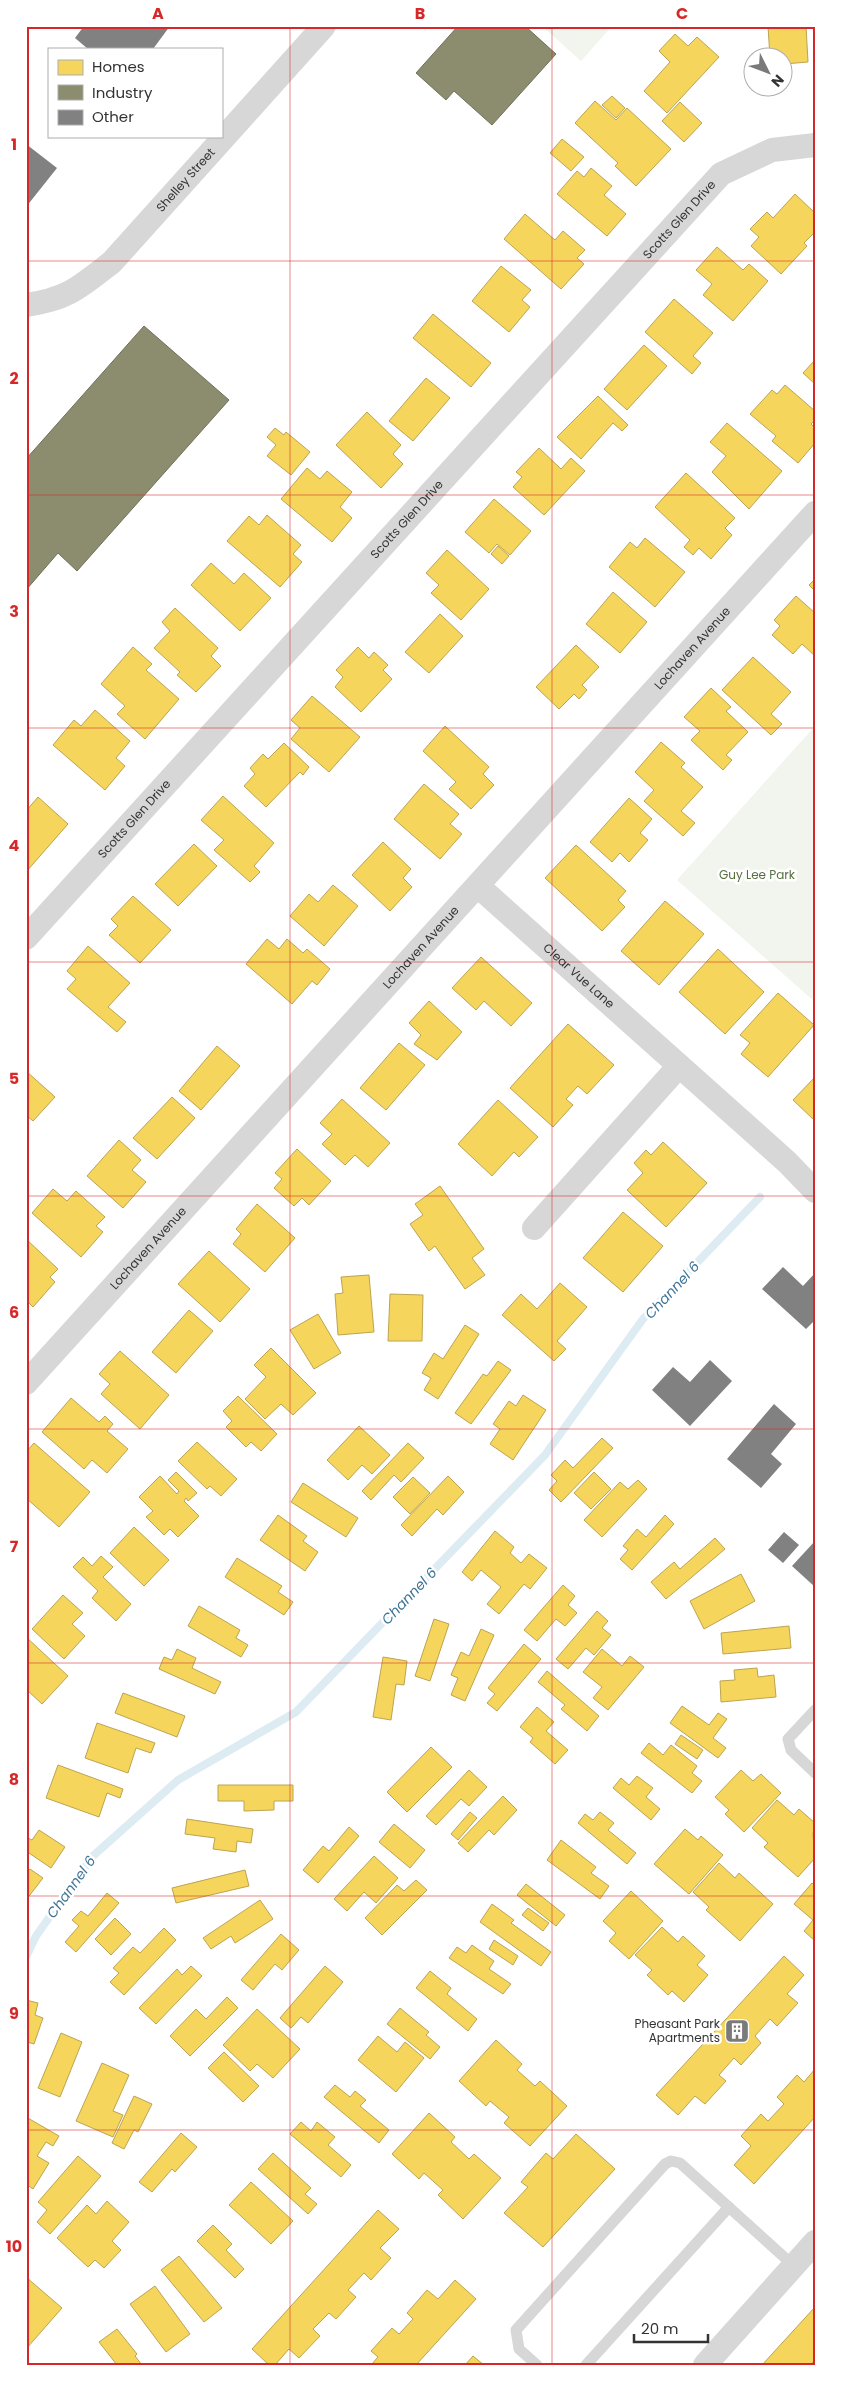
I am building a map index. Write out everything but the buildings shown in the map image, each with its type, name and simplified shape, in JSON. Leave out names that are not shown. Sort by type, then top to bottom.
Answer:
[{"type":"street","name":"Shelley Street","points":[[26,305],[52,301],[80,288],[112,262],[324,26]]},
{"type":"street","name":"Scotts Glen Drive","points":[[26,938],[720,174],[772,150],[815,145]]},
{"type":"street","name":"Lochaven Avenue","points":[[26,1383],[815,513]]},
{"type":"street","name":"Clear Vue Lane","points":[[478,886],[787,1162],[815,1191]]},
{"type":"street","points":[[534,1228],[679,1066]]},
{"type":"street","points":[[705,2365],[815,2242]]},
{"type":"lane","points":[[815,1710],[788,1739],[790,1750],[815,1773]]},
{"type":"lane","points":[[537,2365],[519,2349],[516,2330],[665,2164],[671,2161],[680,2163],[794,2266]]},
{"type":"lane","points":[[586,2365],[729,2207]]},
{"type":"green space","points":[[542,26],[612,26],[581,61]]},
{"type":"green space","name":"Guy Lee Park","points":[[815,726],[815,1002],[677,880]]},
{"type":"waterway","name":"Channel 6","points":[[26,1957],[36,1936],[93,1856],[178,1780],[296,1712],[545,1455],[643,1319],[760,1197]]},
{"type":"place","name":"Pheasant Park Apartments","points":[[737,2031]]}]
